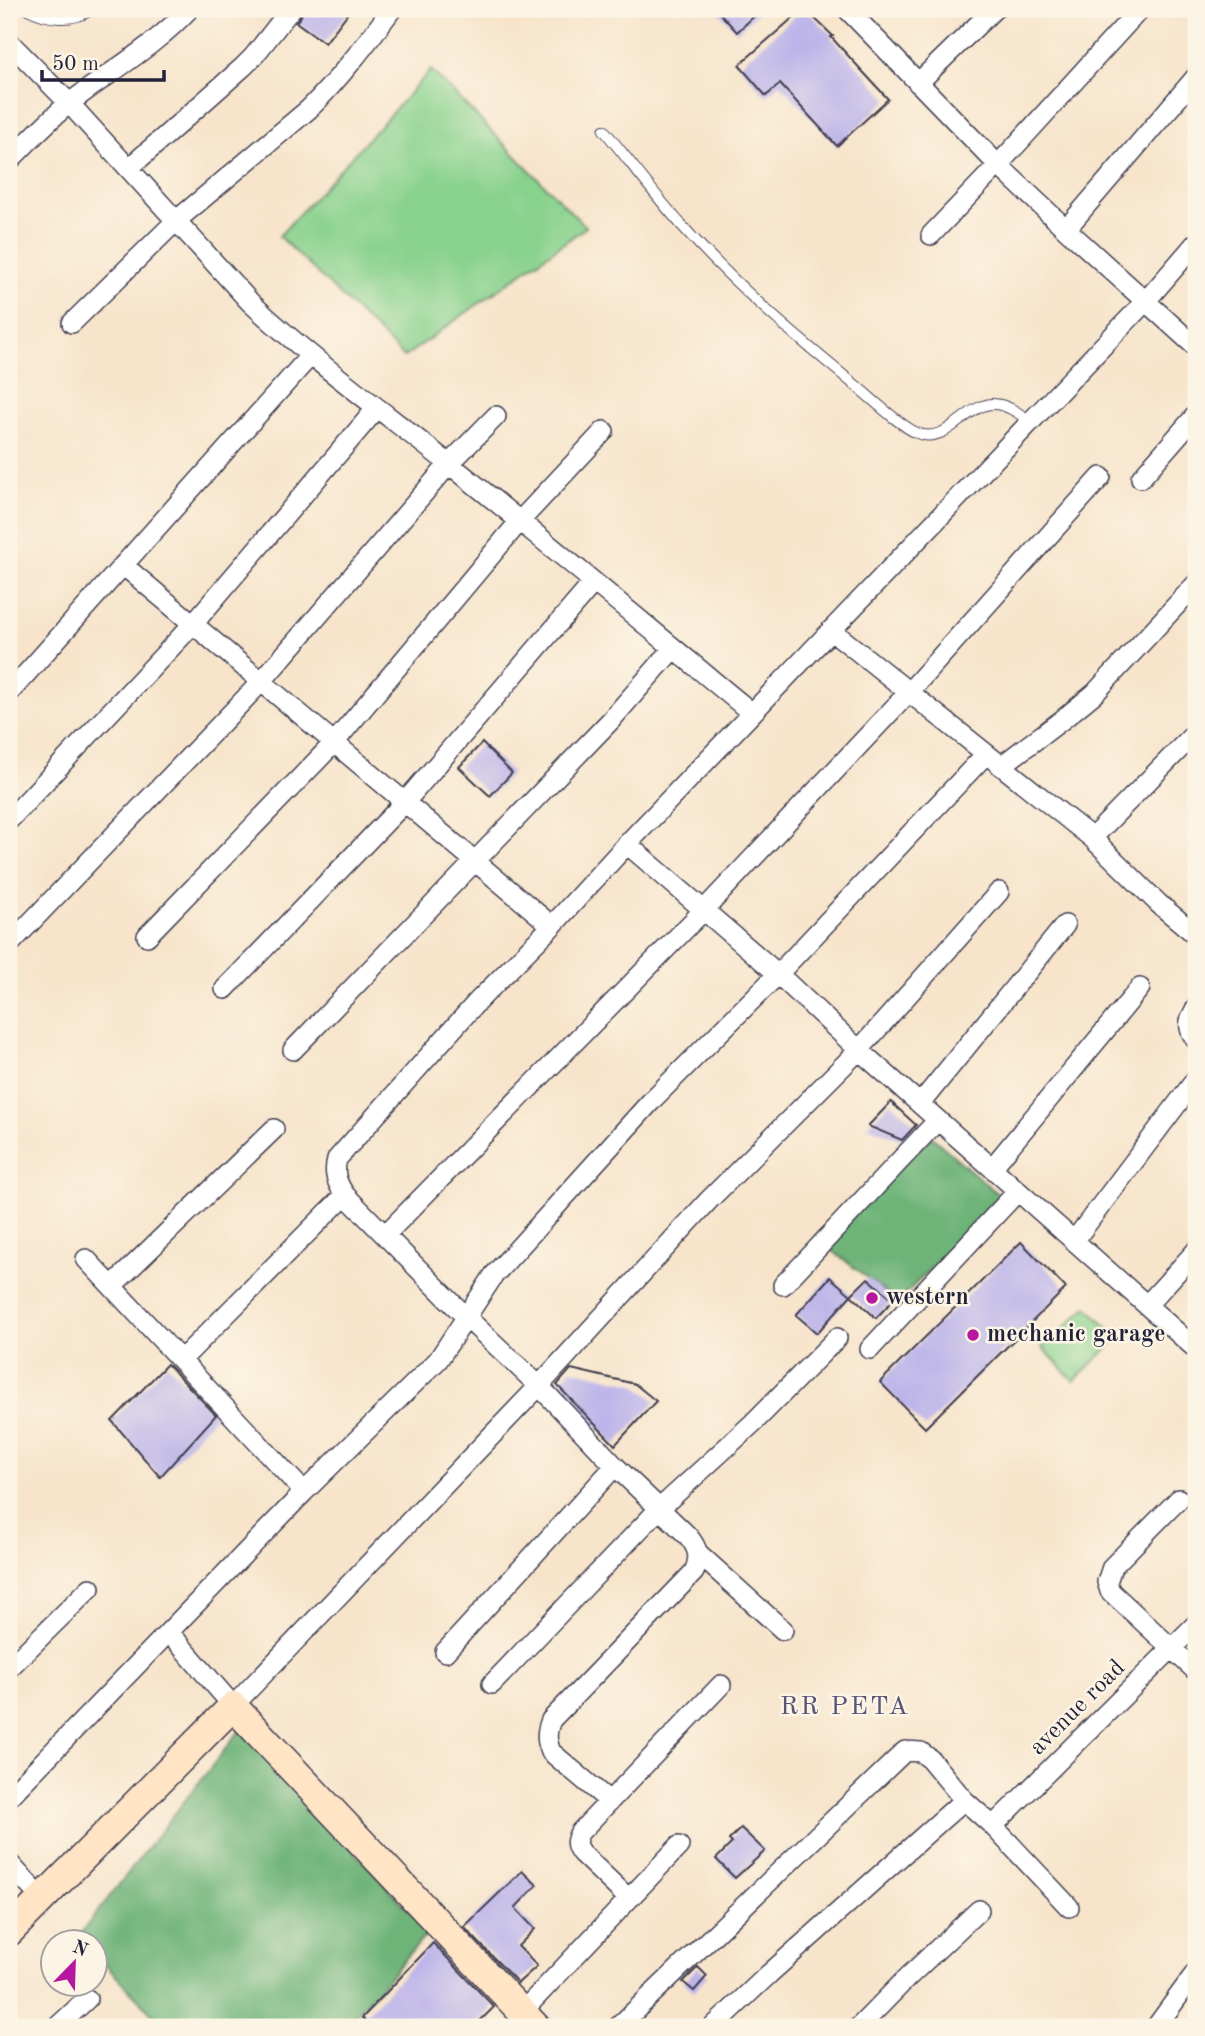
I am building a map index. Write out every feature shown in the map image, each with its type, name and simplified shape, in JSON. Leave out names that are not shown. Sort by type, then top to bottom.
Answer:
[{"type":"street","points":[[9,160],[69,103],[151,45],[172,28],[189,9]]},
{"type":"street","points":[[129,168],[248,62],[291,9]]},
{"type":"street","points":[[72,323],[177,220],[309,109],[342,75],[393,9]]},
{"type":"street","points":[[847,9],[998,165],[1196,346]]},
{"type":"street","points":[[918,83],[994,9]]},
{"type":"street","points":[[931,235],[1140,9]]},
{"type":"street","points":[[9,42],[69,103],[250,302],[310,356],[449,464],[752,713]]},
{"type":"street","points":[[1066,229],[1196,77]]},
{"type":"street","points":[[783,1630],[699,1554],[688,1536],[345,1195],[337,1183],[337,1159],[476,1003],[1145,302],[1196,243]]},
{"type":"street","points":[[9,693],[310,356]]},
{"type":"street","points":[[9,820],[193,624],[377,408]]},
{"type":"street","points":[[1141,478],[1196,415]]},
{"type":"street","points":[[9,945],[261,682],[449,464],[496,416]]},
{"type":"street","points":[[147,936],[334,743],[519,522],[604,431]]},
{"type":"street","points":[[385,1235],[704,910],[908,692],[1101,477]]},
{"type":"street","points":[[123,565],[552,926]]},
{"type":"street","points":[[225,989],[405,802],[593,583]]},
{"type":"street","points":[[9,1797],[304,1492],[438,1360],[494,1275],[654,1098],[994,760],[1062,720],[1095,692],[1196,584]]},
{"type":"street","points":[[831,630],[1092,838],[1159,904],[1196,935]]},
{"type":"street","points":[[293,1050],[611,720],[673,649]]},
{"type":"street","points":[[1092,838],[1196,732]]},
{"type":"street","points":[[627,844],[778,974],[919,1104],[1147,1305],[1193,1340]]},
{"type":"street","points":[[9,1932],[233,1706],[538,1386],[709,1200],[859,1050],[999,892]]},
{"type":"street","points":[[919,1104],[1065,925]]},
{"type":"street","points":[[992,1168],[1140,988]]},
{"type":"street","points":[[1196,1008],[1189,1023],[1190,1032],[1196,1040]]},
{"type":"street","points":[[1074,1241],[1196,1079]]},
{"type":"street","points":[[783,1285],[938,1120]]},
{"type":"street","points":[[112,1286],[274,1129]]},
{"type":"street","points":[[870,1349],[1017,1191]]},
{"type":"street","points":[[181,1360],[345,1195]]},
{"type":"street","points":[[1147,1305],[1196,1251]]},
{"type":"street","points":[[86,1259],[304,1492]]},
{"type":"street","points":[[492,1684],[659,1509],[753,1423],[837,1338]]},
{"type":"street","points":[[445,1652],[615,1466]]},
{"type":"street","points":[[1180,1499],[1112,1567],[1107,1582],[1110,1591],[1196,1671]]},
{"type":"street","points":[[609,1801],[551,1752],[547,1742],[548,1727],[551,1720],[694,1572],[699,1554]]},
{"type":"street","points":[[9,1668],[90,1588]]},
{"type":"street","name":"avenue road","points":[[993,1826],[1196,1624]]},
{"type":"street","points":[[169,1632],[233,1706],[529,2020],[629,1899],[679,1846]]},
{"type":"street","points":[[629,1899],[580,1853],[576,1839],[721,1685]]},
{"type":"street","points":[[618,2027],[905,1751],[921,1752],[930,1759],[964,1800],[993,1826],[1069,1907]]},
{"type":"street","points":[[713,2027],[964,1800]]},
{"type":"street","points":[[9,1863],[42,1899]]},
{"type":"street","points":[[859,2027],[979,1910]]},
{"type":"street","points":[[1162,2025],[1196,1972]]},
{"type":"street","points":[[57,2027],[87,1999]]},
{"type":"lane","points":[[28,9],[42,15],[68,18],[79,17],[92,9]]},
{"type":"lane","points":[[604,130],[684,228],[736,282],[909,429],[934,435],[981,407],[995,404],[1018,413],[1031,422]]},
{"type":"green space","points":[[431,70],[586,227],[404,357],[279,236]]},
{"type":"green space","points":[[932,1137],[1000,1196],[898,1302],[815,1237]]},
{"type":"green space","points":[[1087,1307],[1118,1338],[1074,1381],[1042,1347]]},
{"type":"green space","points":[[241,1729],[429,1932],[349,2022],[353,2027],[165,2027],[108,1968],[108,1927],[86,1927]]},
{"type":"building","points":[[303,9],[351,9],[325,43],[296,22]]},
{"type":"building","points":[[716,9],[762,9],[737,32]]},
{"type":"building","points":[[803,9],[833,36],[831,37],[888,99],[837,146],[780,84],[766,96],[739,65]]},
{"type":"building","points":[[482,743],[512,773],[490,796],[459,767]]},
{"type":"building","points":[[891,1102],[916,1125],[902,1140],[868,1126]]},
{"type":"building","name":"mechanic garage","points":[[1021,1242],[1066,1288],[925,1428],[880,1382]]},
{"type":"building","points":[[830,1277],[851,1295],[817,1333],[796,1315]]},
{"type":"building","name":"western","points":[[868,1278],[893,1300],[876,1318],[851,1295]]},
{"type":"building","points":[[167,1364],[216,1415],[160,1477],[112,1421]]},
{"type":"building","points":[[571,1369],[635,1384],[656,1401],[615,1445],[557,1385]]},
{"type":"building","points":[[741,1828],[765,1851],[735,1878],[716,1859],[732,1843],[729,1840]]},
{"type":"building","points":[[522,1871],[537,1885],[515,1908],[535,1929],[518,1946],[537,1966],[518,1983],[464,1927]]},
{"type":"building","points":[[433,1943],[494,2007],[474,2027],[372,2027],[362,2018]]},
{"type":"building","points":[[698,1967],[707,1976],[694,1991],[683,1982]]},
{"type":"place","name":"western","points":[[872,1298]]},
{"type":"place","name":"mechanic garage","points":[[973,1335]]},
{"type":"district","name":"RR PETA","points":[[845,1707]]}]
